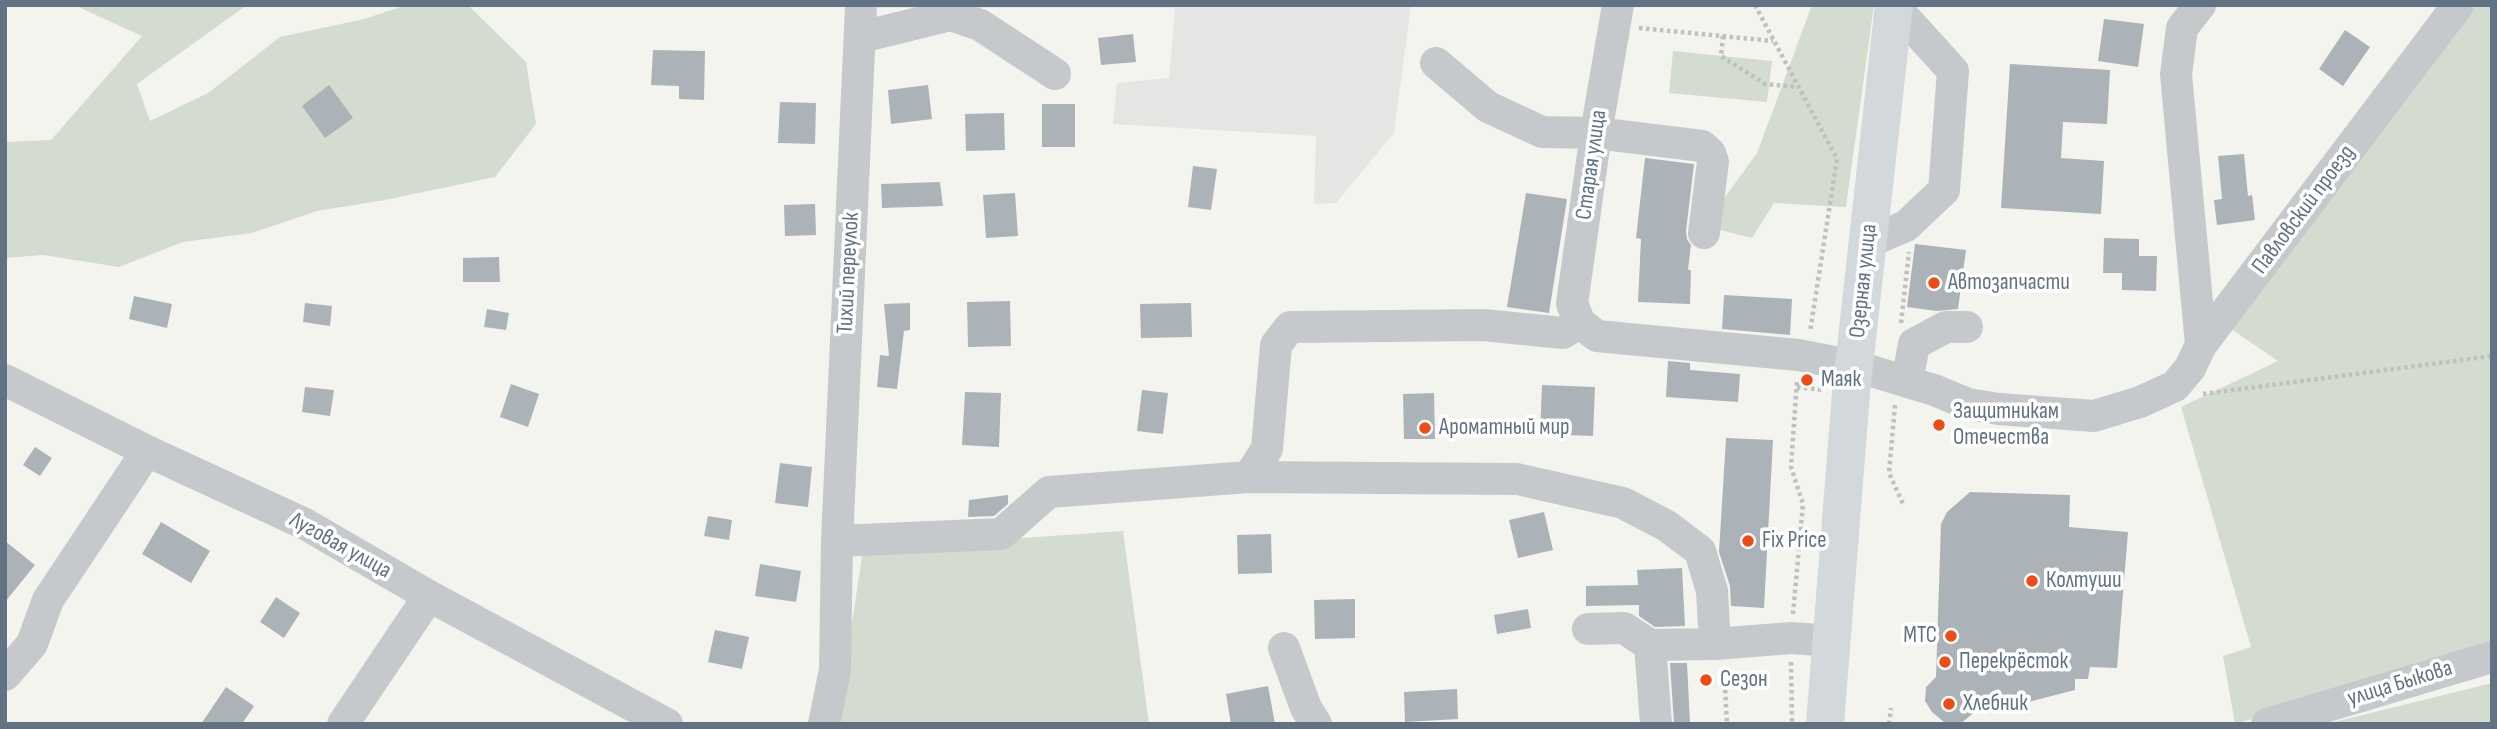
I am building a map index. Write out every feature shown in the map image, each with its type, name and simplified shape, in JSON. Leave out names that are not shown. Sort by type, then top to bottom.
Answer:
[{"type":"main road","name":"Озерная улица","points":[[1825,724],[1846,452],[1894,6]]},
{"type":"street","name":"Тихий переулок","points":[[837,541],[862,5]]},
{"type":"street","points":[[2200,5],[2182,28],[2176,74],[2201,345]]},
{"type":"street","name":"Павловский проезд","points":[[1580,323],[1597,336],[1802,356],[1855,366],[1968,404],[1999,409],[2094,416],[2140,402],[2175,386],[2190,368],[2201,345],[2458,5]]},
{"type":"street","points":[[1868,242],[1906,226],[1944,191],[1953,71],[1894,6]]},
{"type":"street","points":[[861,37],[951,15],[981,24],[1055,74]]},
{"type":"street","name":"Старая улица","points":[[1580,323],[1572,304],[1616,15]]},
{"type":"street","points":[[1436,63],[1488,107],[1542,132],[1596,133],[1702,146],[1710,153],[1713,162],[1704,233]]},
{"type":"street","points":[[1249,477],[1267,449],[1276,345],[1290,327],[1483,325],[1563,333],[1580,323]]},
{"type":"street","points":[[1908,382],[1914,344],[1946,327],[1967,327]]},
{"type":"street","name":"Луговая улица","points":[[5,380],[147,451],[305,524],[429,596],[667,724]]},
{"type":"street","points":[[5,675],[32,644],[48,600],[147,451]]},
{"type":"street","points":[[824,724],[835,670],[837,541],[1002,534],[1049,492],[1249,477],[1517,479],[1623,503],[1667,526],[1700,551],[1712,591],[1719,644]]},
{"type":"street","points":[[343,724],[429,596]]},
{"type":"street","points":[[1588,629],[1624,628],[1650,645],[1719,644],[1791,638],[1833,641]]},
{"type":"street","points":[[1650,645],[1656,724]]},
{"type":"street","points":[[1284,648],[1306,708],[1316,724]]},
{"type":"street","name":"улица Быкова","points":[[2267,724],[2492,657]]},
{"type":"path","points":[[1755,5],[1836,159],[1802,356],[1791,467],[1803,504],[1791,638],[1792,724]]},
{"type":"path","points":[[1616,15],[1723,36],[1774,41]]},
{"type":"path","points":[[1723,36],[1721,56],[1765,84],[1798,87]]},
{"type":"path","points":[[2194,395],[2492,356]]},
{"type":"path","points":[[1719,644],[1727,724]]},
{"type":"path","points":[[1889,724],[1891,708]]},
{"type":"shaded area","points":[[74,5],[247,5],[137,84],[150,121],[208,93],[280,37],[364,19],[406,5],[469,6],[526,62],[536,124],[495,177],[317,211],[252,233],[183,242],[119,267],[43,255],[5,258],[5,142],[51,140],[142,36]]},
{"type":"shaded area","points":[[869,5],[1411,5],[1394,133],[1336,203],[1314,204],[1316,136],[1113,124],[1117,83],[1169,78],[1175,8],[869,8]]},
{"type":"shaded area","points":[[1812,5],[1874,5],[1846,207],[1774,203],[1752,238],[1704,226],[1757,153]]},
{"type":"shaded area","points":[[2468,5],[2492,5],[2492,647],[2235,724],[2223,656],[2251,647],[2181,407],[2278,361],[2231,329]]},
{"type":"shaded area","points":[[1673,51],[1772,61],[1767,102],[1669,93]]},
{"type":"shaded area","points":[[1123,531],[1149,724],[837,724],[863,549]]},
{"type":"shaded area","points":[[2492,683],[2492,724],[2326,724]]},
{"type":"building","points":[[2104,19],[2144,24],[2138,67],[2098,61]]},
{"type":"building","points":[[2345,30],[2370,47],[2343,86],[2319,69]]},
{"type":"building","points":[[1133,34],[1136,62],[1101,65],[1098,38]]},
{"type":"building","points":[[653,50],[705,51],[704,100],[679,99],[679,86],[651,85]]},
{"type":"building","points":[[2010,64],[2110,70],[2107,124],[2063,122],[2061,158],[2104,161],[2101,214],[2001,208]]},
{"type":"building","points":[[329,85],[353,118],[325,138],[302,106]]},
{"type":"building","points":[[928,85],[932,119],[891,124],[888,90]]},
{"type":"building","points":[[780,102],[816,103],[815,144],[778,143]]},
{"type":"building","points":[[1042,104],[1075,104],[1075,147],[1042,147]]},
{"type":"building","points":[[1004,113],[1005,150],[966,151],[965,114]]},
{"type":"building","points":[[2244,154],[2248,196],[2252,195],[2255,220],[2217,225],[2214,200],[2222,199],[2218,156]]},
{"type":"building","points":[[1645,158],[1694,164],[1686,231],[1691,245],[1688,270],[1691,270],[1690,304],[1638,302],[1641,239],[1636,238]]},
{"type":"building","points":[[1193,166],[1217,169],[1211,210],[1188,207]]},
{"type":"building","points":[[940,182],[943,206],[882,208],[881,184]]},
{"type":"building","points":[[1015,193],[1018,236],[986,238],[983,195]]},
{"type":"building","points":[[1526,193],[1567,199],[1549,313],[1507,307]]},
{"type":"building","points":[[815,204],[816,235],[785,236],[784,205]]},
{"type":"building","points":[[2104,238],[2139,239],[2139,256],[2157,256],[2156,291],[2122,290],[2122,273],[2103,273]]},
{"type":"building","points":[[1915,244],[1966,250],[1958,309],[1937,311],[1907,307]]},
{"type":"building","points":[[499,257],[500,282],[463,282],[463,258]]},
{"type":"building","points":[[1724,295],[1792,299],[1790,335],[1722,329]]},
{"type":"building","points":[[134,296],[172,304],[167,328],[129,319]]},
{"type":"building","points":[[1010,301],[1011,346],[968,347],[967,302]]},
{"type":"building","points":[[305,303],[332,306],[330,326],[303,322]]},
{"type":"building","points":[[910,303],[910,330],[904,331],[897,389],[877,387],[880,355],[889,356],[884,304]]},
{"type":"building","points":[[1191,303],[1192,337],[1141,338],[1140,304]]},
{"type":"building","points":[[487,309],[509,313],[506,330],[484,327]]},
{"type":"building","points":[[1668,361],[1690,363],[1690,370],[1740,374],[1738,402],[1666,397]]},
{"type":"building","points":[[511,384],[539,394],[528,427],[500,417]]},
{"type":"building","points":[[1542,385],[1595,387],[1593,436],[1540,434]]},
{"type":"building","points":[[305,387],[334,390],[330,416],[302,412]]},
{"type":"building","points":[[1142,390],[1168,393],[1163,434],[1137,431]]},
{"type":"building","points":[[965,392],[1001,393],[999,447],[962,445]]},
{"type":"building","points":[[1434,393],[1435,439],[1404,439],[1403,394]]},
{"type":"building","points":[[1726,438],[1773,440],[1764,608],[1731,606],[1730,586],[1719,552]]},
{"type":"building","points":[[35,447],[52,458],[40,476],[23,465]]},
{"type":"building","points":[[780,463],[812,467],[808,507],[775,503]]},
{"type":"building","name":"Колтуши","points":[[1970,492],[2070,495],[2069,527],[2128,532],[2117,668],[2090,667],[2088,679],[2075,679],[2075,690],[1993,711],[1991,699],[1960,724],[1945,723],[1932,712],[1925,701],[1926,687],[1936,677],[1941,524],[1947,512]]},
{"type":"building","points":[[1008,495],[1008,504],[994,516],[968,517],[969,500]]},
{"type":"building","points":[[1544,512],[1553,550],[1518,558],[1509,520]]},
{"type":"building","points":[[708,516],[732,520],[729,540],[704,536]]},
{"type":"building","points":[[161,522],[210,551],[191,583],[142,554]]},
{"type":"building","points":[[1271,534],[1272,573],[1238,574],[1237,535]]},
{"type":"building","points":[[5,541],[35,565],[5,602]]},
{"type":"building","points":[[760,564],[801,571],[796,602],[755,596]]},
{"type":"building","points":[[1682,568],[1685,626],[1655,627],[1639,616],[1639,605],[1586,606],[1586,586],[1638,585],[1637,570]]},
{"type":"building","points":[[276,597],[300,613],[284,638],[260,622]]},
{"type":"building","points":[[1355,599],[1355,638],[1315,639],[1314,600]]},
{"type":"building","points":[[1528,609],[1531,628],[1497,634],[1494,615]]},
{"type":"building","points":[[715,630],[749,637],[742,669],[708,662]]},
{"type":"building","points":[[1670,663],[1687,663],[1690,724],[1674,724]]},
{"type":"building","points":[[1268,686],[1275,724],[1231,724],[1226,694]]},
{"type":"building","points":[[226,687],[254,706],[242,724],[201,724]]},
{"type":"building","points":[[1457,689],[1458,719],[1405,722],[1404,692]]},
{"type":"place","name":"Автозапчасти","points":[[1934,283]]},
{"type":"place","name":"Маяк","points":[[1807,380]]},
{"type":"place","name":"Защитникам Отечества","points":[[1939,425]]},
{"type":"place","name":"Ароматный мир","points":[[1425,428]]},
{"type":"place","name":"Fix Price","points":[[1748,541]]},
{"type":"place","name":"Колтуши","points":[[2032,581]]},
{"type":"place","name":"МТС","points":[[1951,636]]},
{"type":"place","name":"Перекрёсток","points":[[1945,662]]},
{"type":"place","name":"Сезон","points":[[1706,680]]},
{"type":"place","name":"Хлебник","points":[[1949,704]]}]
